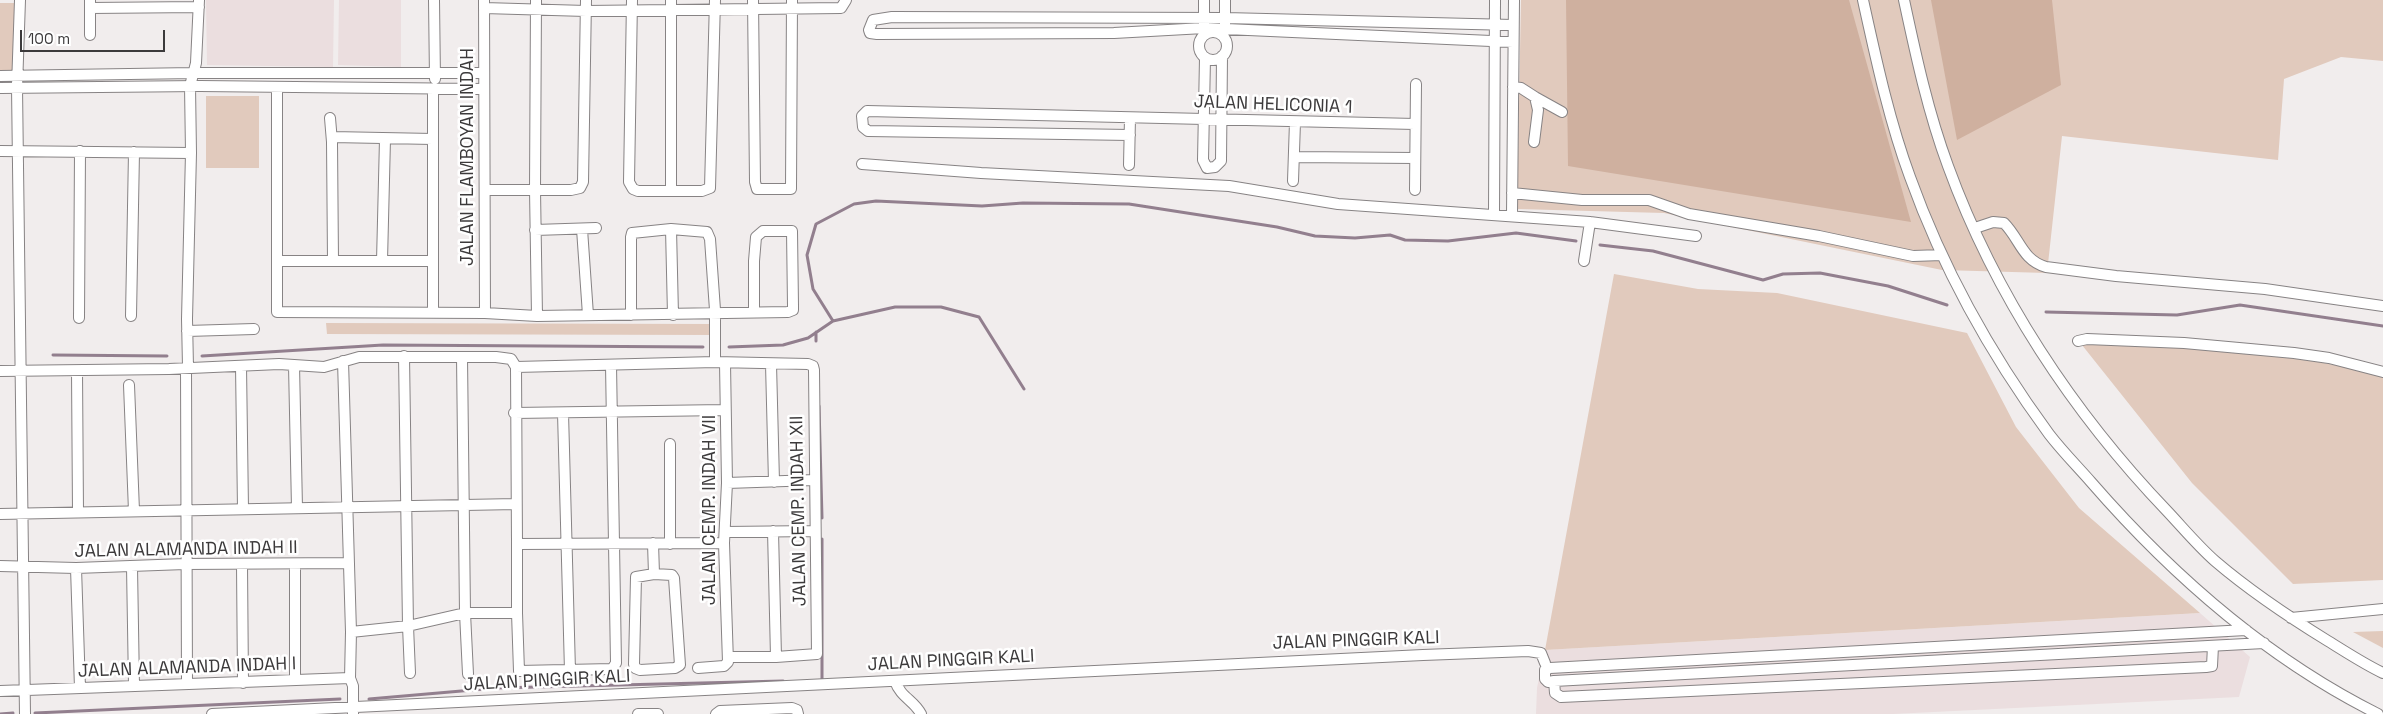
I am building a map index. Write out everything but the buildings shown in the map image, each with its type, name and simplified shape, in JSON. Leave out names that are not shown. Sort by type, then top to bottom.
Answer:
[{"type":"street","points":[[20,0],[17,87],[24,711]]},
{"type":"street","points":[[433,312],[434,0]]},
{"type":"street","points":[[485,190],[577,190],[583,182],[586,0]]},
{"type":"street","points":[[484,4],[536,5],[586,11],[632,5],[792,5],[841,8],[846,0]]},
{"type":"street","points":[[1204,0],[1204,27],[1199,47],[1205,58],[1206,89],[1203,160],[1207,168],[1211,168],[1221,162],[1222,56],[1226,47],[1225,0]]},
{"type":"street","points":[[1494,214],[1495,0]]},
{"type":"street","points":[[1512,215],[1514,0]]},
{"type":"street","points":[[1863,0],[1881,81],[1909,176],[1942,255],[1975,320],[2016,386],[2057,443],[2114,509],[2178,573],[2264,643],[2325,683],[2378,714]]},
{"type":"street","points":[[1904,0],[1920,76],[1948,167],[2018,317],[2050,367],[2088,419],[2142,485],[2215,561],[2291,618],[2383,673]]},
{"type":"street","points":[[90,35],[90,4],[199,3],[194,73],[190,86],[192,153],[187,336],[185,564],[187,684]]},
{"type":"street","name":"JALAN FLAMBOYAN INDAH","points":[[484,4],[485,313]]},
{"type":"street","points":[[536,5],[535,190],[537,316]]},
{"type":"street","points":[[632,5],[629,182],[633,189],[638,191],[707,190],[711,184],[715,5]]},
{"type":"street","points":[[671,5],[671,190]]},
{"type":"street","points":[[753,5],[755,182],[757,188],[764,190],[791,189],[792,5]]},
{"type":"street","points":[[1513,25],[1225,18],[1204,27],[1114,33],[877,34],[870,33],[869,30],[872,20],[892,17],[1204,27],[1513,42]]},
{"type":"street","points":[[1204,27],[1209,33],[1219,34],[1226,42]]},
{"type":"street","points":[[1205,58],[1214,60],[1222,56]]},
{"type":"street","points":[[0,76],[194,73],[483,73]]},
{"type":"street","points":[[1415,190],[1416,84]]},
{"type":"street","points":[[0,88],[190,86],[483,89]]},
{"type":"street","points":[[277,87],[277,312],[433,312],[537,316],[715,315],[788,312],[792,310],[792,231],[763,231],[756,236],[754,312]]},
{"type":"street","points":[[1513,87],[1521,88],[1562,112]]},
{"type":"street","points":[[1206,89],[1222,89]]},
{"type":"street","points":[[1534,142],[1538,110],[1535,97]]},
{"type":"street","name":"JALAN HELICONIA 1","points":[[1130,135],[868,131],[863,127],[862,116],[867,111],[1415,124]]},
{"type":"street","points":[[330,118],[332,137],[333,261]]},
{"type":"street","points":[[1129,165],[1130,118]]},
{"type":"street","points":[[1293,181],[1296,157],[1295,122]]},
{"type":"street","points":[[332,137],[433,139]]},
{"type":"street","points":[[382,261],[385,139]]},
{"type":"street","points":[[0,151],[192,153]]},
{"type":"street","points":[[79,318],[80,151]]},
{"type":"street","points":[[131,316],[134,152]]},
{"type":"street","points":[[1296,157],[1415,158]]},
{"type":"street","points":[[862,164],[981,173],[1229,186],[1338,204],[1512,215],[1590,222],[1696,236]]},
{"type":"street","points":[[1512,192],[1582,200],[1648,200],[1689,214],[1819,236],[1913,256],[1942,255]]},
{"type":"street","points":[[1584,261],[1590,222]]},
{"type":"street","points":[[1975,228],[1994,222],[2004,223],[2025,255],[2038,265],[2046,267],[2116,276],[2265,289],[2383,306]]},
{"type":"street","points":[[536,230],[596,228]]},
{"type":"street","points":[[582,229],[588,315]]},
{"type":"street","points":[[631,315],[630,237],[634,232],[671,229],[673,315]]},
{"type":"street","name":"JALAN CEMP. INDAH VII","points":[[671,229],[704,230],[710,239],[716,351],[720,362],[726,410],[727,484],[724,543],[728,657]]},
{"type":"street","points":[[277,261],[433,261]]},
{"type":"street","points":[[187,336],[254,329]]},
{"type":"street","points":[[2078,341],[2087,339],[2184,343],[2294,353],[2330,358],[2383,372]]},
{"type":"street","points":[[404,356],[410,673]]},
{"type":"street","points":[[0,371],[77,371],[187,366],[294,365],[324,367],[359,357],[511,358],[516,367],[514,413],[519,671],[570,671],[610,669],[615,665],[614,412],[612,365]]},
{"type":"street","points":[[462,357],[465,613],[468,674]]},
{"type":"street","points":[[343,361],[353,707]]},
{"type":"street","name":"JALAN CEMP. INDAH XII","points":[[516,367],[720,362],[808,364],[813,366],[817,654],[776,657],[728,657]]},
{"type":"street","points":[[771,364],[774,482]]},
{"type":"street","points":[[294,365],[297,508]]},
{"type":"street","points":[[241,366],[243,509]]},
{"type":"street","points":[[77,371],[78,512]]},
{"type":"street","points":[[129,385],[134,511]]},
{"type":"street","points":[[514,413],[726,410]]},
{"type":"street","points":[[563,413],[570,671]]},
{"type":"street","points":[[670,444],[670,544]]},
{"type":"street","points":[[727,484],[815,480]]},
{"type":"street","points":[[0,514],[516,504]]},
{"type":"street","points":[[773,531],[776,657]]},
{"type":"street","points":[[724,532],[815,531]]},
{"type":"street","points":[[653,543],[654,574]]},
{"type":"street","points":[[517,544],[724,543]]},
{"type":"street","name":"JALAN ALAMANDA INDAH II","points":[[0,566],[76,568],[185,564],[349,563]]},
{"type":"street","points":[[295,564],[295,680]]},
{"type":"street","points":[[242,565],[243,683]]},
{"type":"street","points":[[132,567],[134,686]]},
{"type":"street","points":[[76,568],[80,688]]},
{"type":"street","points":[[654,574],[672,576],[674,578],[680,665],[676,668],[638,670],[634,664],[636,577],[637,575],[654,574]]},
{"type":"street","points":[[2291,618],[2383,609]]},
{"type":"street","points":[[351,632],[408,626],[465,613],[517,612]]},
{"type":"street","points":[[2246,630],[1998,642],[1546,669],[1546,680],[1554,682],[2264,643]]},
{"type":"street","points":[[1998,642],[1998,658]]},
{"type":"street","points":[[1554,682],[1555,692],[1561,697],[2206,667],[2212,666],[2213,646]]},
{"type":"street","name":"JALAN PINGGIR KALI","points":[[212,714],[895,681],[1240,662],[1528,651],[1541,653],[1545,663]]},
{"type":"street","points":[[698,668],[724,666],[727,664],[728,657]]},
{"type":"street","name":"JALAN ALAMANDA INDAH I","points":[[0,691],[295,680],[352,683]]},
{"type":"street","points":[[895,681],[901,694],[921,714]]},
{"type":"street","points":[[716,714],[720,711],[755,712],[792,708],[797,710],[798,714]]},
{"type":"street","points":[[638,714],[657,714]]},
{"type":"shaded area","points":[[206,0],[334,0],[333,67],[207,65]]},
{"type":"shaded area","points":[[339,0],[401,0],[401,67],[338,65]]},
{"type":"shaded area","points":[[1521,0],[2383,0],[2383,61],[2341,57],[2284,79],[2278,160],[2062,136],[2047,273],[1942,270],[1664,213],[1517,209]]},
{"type":"shaded area","points":[[1566,0],[1849,0],[1911,222],[1568,166]]},
{"type":"shaded area","points":[[1931,0],[2052,0],[2061,85],[1957,140]]},
{"type":"shaded area","points":[[0,3],[16,3],[16,72],[0,72]]},
{"type":"shaded area","points":[[206,96],[259,96],[259,168],[206,168]]},
{"type":"shaded area","points":[[1614,274],[1698,289],[1777,293],[1967,333],[2016,427],[2079,508],[2200,613],[1545,650]]},
{"type":"shaded area","points":[[326,323],[716,324],[716,335],[327,334]]},
{"type":"shaded area","points":[[2078,340],[2276,353],[2383,375],[2383,580],[2293,584],[2192,483]]},
{"type":"shaded area","points":[[2200,613],[2250,657],[2239,697],[1893,714],[1536,714],[1537,688],[1545,650]]},
{"type":"shaded area","points":[[2383,631],[2383,648],[2353,632]]},
{"type":"waterway","points":[[833,321],[813,289],[807,255],[816,224],[854,204],[876,201],[982,206],[1023,203],[1129,204],[1277,227],[1315,236],[1355,238],[1390,235],[1405,240],[1448,241],[1516,233],[1576,241]]},
{"type":"waterway","points":[[1600,245],[1653,251],[1763,280],[1783,274],[1820,273],[1888,286],[1947,305]]},
{"type":"waterway","points":[[2046,312],[2177,315],[2240,305],[2383,326]]},
{"type":"waterway","points":[[729,347],[783,345],[808,338],[833,321],[895,307],[941,307],[979,317],[1024,389]]},
{"type":"waterway","points":[[816,332],[816,341]]},
{"type":"waterway","points":[[202,356],[383,345],[703,347]]},
{"type":"waterway","points":[[53,355],[167,356]]},
{"type":"waterway","points":[[819,406],[822,518]]},
{"type":"waterway","points":[[822,539],[822,680]]},
{"type":"waterway","points":[[369,699],[496,688],[783,681]]},
{"type":"waterway","points":[[35,713],[340,699]]},
{"type":"waterway","points":[[0,714],[13,713]]}]
